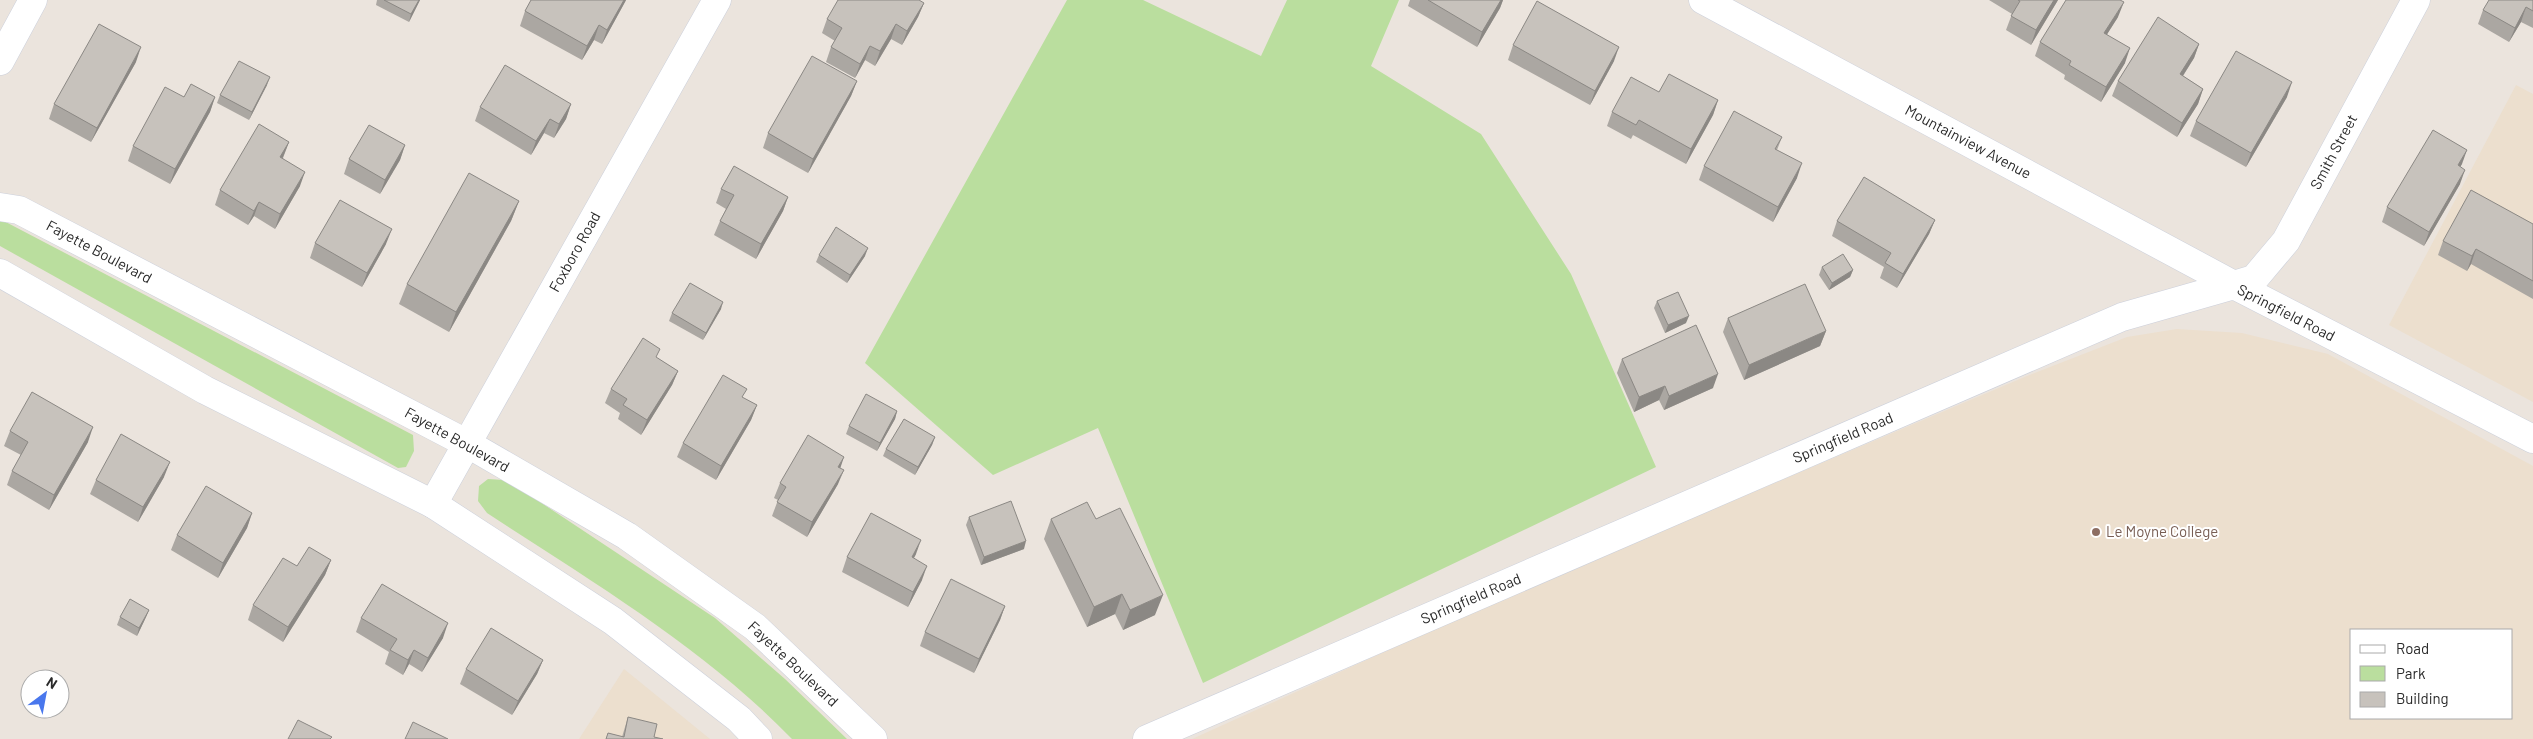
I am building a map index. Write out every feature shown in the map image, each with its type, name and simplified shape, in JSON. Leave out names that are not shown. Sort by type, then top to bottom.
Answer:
[{"type":"street","points":[[0,61],[33,0]]},
{"type":"street","name":"Foxboro Road","points":[[434,504],[717,0]]},
{"type":"street","name":"Mountainview Avenue","points":[[1704,0],[2234,285]]},
{"type":"street","name":"Smith Street","points":[[2234,285],[2254,279],[2286,240],[2416,0]]},
{"type":"street","name":"Fayette Boulevard","points":[[0,207],[19,210],[468,444],[627,536],[755,627],[873,739]]},
{"type":"street","points":[[0,273],[205,390],[434,504],[613,621],[739,719],[758,739]]},
{"type":"street","name":"Springfield Road","points":[[1147,739],[2122,317],[2234,285],[2533,439]]},
{"type":"shaded area","points":[[2516,85],[2533,94],[2533,402],[2389,325]]},
{"type":"shaded area","name":"Le Moyne College","points":[[2177,329],[2242,333],[2328,354],[2533,466],[2533,739],[1192,739],[1503,598],[2027,376],[2127,337]]},
{"type":"shaded area","points":[[624,669],[710,739],[579,739]]},
{"type":"green space","points":[[1067,0],[1143,0],[1261,56],[1287,0],[1399,0],[1371,66],[1481,134],[1571,274],[1656,467],[1203,683],[1098,428],[993,475],[865,363]]},
{"type":"green space","points":[[0,219],[413,435],[414,451],[406,467],[398,468],[0,246]]},
{"type":"green space","points":[[488,479],[504,480],[525,492],[715,618],[785,679],[847,739],[792,739],[758,706],[685,646],[607,591],[487,513],[478,501],[479,486]]},
{"type":"building","points":[[384,0],[419,0],[411,14]]},
{"type":"building","points":[[531,0],[624,0],[607,30],[599,25],[587,46],[525,11]]},
{"type":"building","points":[[838,0],[919,0],[924,3],[907,31],[896,24],[880,51],[870,46],[860,64],[831,47],[842,28],[827,19]]},
{"type":"building","points":[[1428,0],[1501,0],[1482,32]]},
{"type":"building","points":[[2018,0],[2054,0],[2036,30],[2011,16],[2020,1]]},
{"type":"building","points":[[2066,0],[2120,0],[2124,2],[2104,33],[2130,48],[2106,87],[2069,65],[2071,61],[2040,42]]},
{"type":"building","points":[[2489,0],[2533,0],[2533,11],[2526,7],[2515,28],[2483,10]]},
{"type":"building","points":[[1537,1],[1619,47],[1595,91],[1513,45]]},
{"type":"building","points":[[2158,17],[2199,44],[2180,74],[2203,89],[2182,123],[2118,81]]},
{"type":"building","points":[[99,24],[141,47],[97,128],[54,104]]},
{"type":"building","points":[[2236,51],[2292,82],[2251,153],[2196,121]]},
{"type":"building","points":[[812,56],[857,81],[813,159],[768,133]]},
{"type":"building","points":[[239,61],[270,77],[252,112],[220,95]]},
{"type":"building","points":[[505,65],[571,104],[559,124],[550,119],[536,141],[480,107]]},
{"type":"building","points":[[1669,74],[1718,100],[1691,149],[1639,120],[1636,125],[1612,112],[1631,77],[1659,92]]},
{"type":"building","points":[[191,84],[215,97],[175,169],[133,146],[165,87],[184,97]]},
{"type":"building","points":[[1734,111],[1782,137],[1775,149],[1802,163],[1778,207],[1704,166]]},
{"type":"building","points":[[259,124],[289,142],[280,157],[305,172],[280,214],[259,202],[254,211],[220,190]]},
{"type":"building","points":[[369,125],[405,145],[385,180],[349,159]]},
{"type":"building","points":[[2433,130],[2467,150],[2458,165],[2465,170],[2429,232],[2387,207]]},
{"type":"building","points":[[734,166],[788,197],[761,244],[720,221],[734,195],[721,189]]},
{"type":"building","points":[[469,173],[519,201],[456,312],[407,284]]},
{"type":"building","points":[[1864,177],[1935,220],[1903,274],[1885,263],[1891,253],[1837,221]]},
{"type":"building","points":[[2471,190],[2533,224],[2533,281],[2476,249],[2472,256],[2443,241]]},
{"type":"building","points":[[340,200],[392,229],[367,273],[315,243]]},
{"type":"building","points":[[836,227],[868,248],[850,275],[819,255]]},
{"type":"building","points":[[1843,254],[1853,270],[1832,283],[1822,267]]},
{"type":"building","points":[[690,283],[723,302],[706,333],[672,313]]},
{"type":"building","points":[[1805,284],[1826,331],[1749,365],[1728,318]]},
{"type":"building","points":[[1678,292],[1689,316],[1668,325],[1657,301]]},
{"type":"building","points":[[1696,325],[1718,374],[1669,396],[1665,386],[1639,397],[1622,359]]},
{"type":"building","points":[[643,338],[660,349],[656,357],[678,371],[647,420],[623,405],[627,399],[611,389]]},
{"type":"building","points":[[723,375],[747,389],[742,397],[757,405],[721,466],[683,443]]},
{"type":"building","points":[[32,392],[93,427],[54,495],[12,471],[28,442],[10,431]]},
{"type":"building","points":[[866,394],[897,411],[880,443],[849,426]]},
{"type":"building","points":[[904,419],[935,437],[918,467],[886,449]]},
{"type":"building","points":[[121,434],[170,462],[143,507],[96,480]]},
{"type":"building","points":[[808,435],[844,457],[838,467],[844,470],[812,522],[777,502],[786,487],[780,483]]},
{"type":"building","points":[[206,486],[252,513],[223,563],[177,535]]},
{"type":"building","points":[[1011,501],[1026,541],[984,557],[969,517]]},
{"type":"building","points":[[1087,502],[1096,519],[1120,508],[1163,595],[1130,610],[1122,594],[1094,607],[1051,519]]},
{"type":"building","points":[[871,513],[921,540],[912,557],[927,566],[913,592],[847,557]]},
{"type":"building","points":[[309,547],[331,560],[288,627],[253,605],[283,558],[297,566]]},
{"type":"building","points":[[951,579],[1005,606],[979,659],[925,632]]},
{"type":"building","points":[[382,584],[448,623],[428,658],[414,650],[408,660],[390,650],[397,639],[361,618]]},
{"type":"building","points":[[130,599],[149,610],[139,628],[120,617]]},
{"type":"building","points":[[491,628],[543,660],[518,701],[466,669]]},
{"type":"building","points":[[628,717],[657,724],[654,737],[663,739],[606,739],[608,733],[624,737]]},
{"type":"building","points":[[298,720],[332,737],[330,739],[288,739]]},
{"type":"building","points":[[413,722],[448,739],[405,739]]},
{"type":"place","name":"Le Moyne College","points":[[2096,532]]}]
